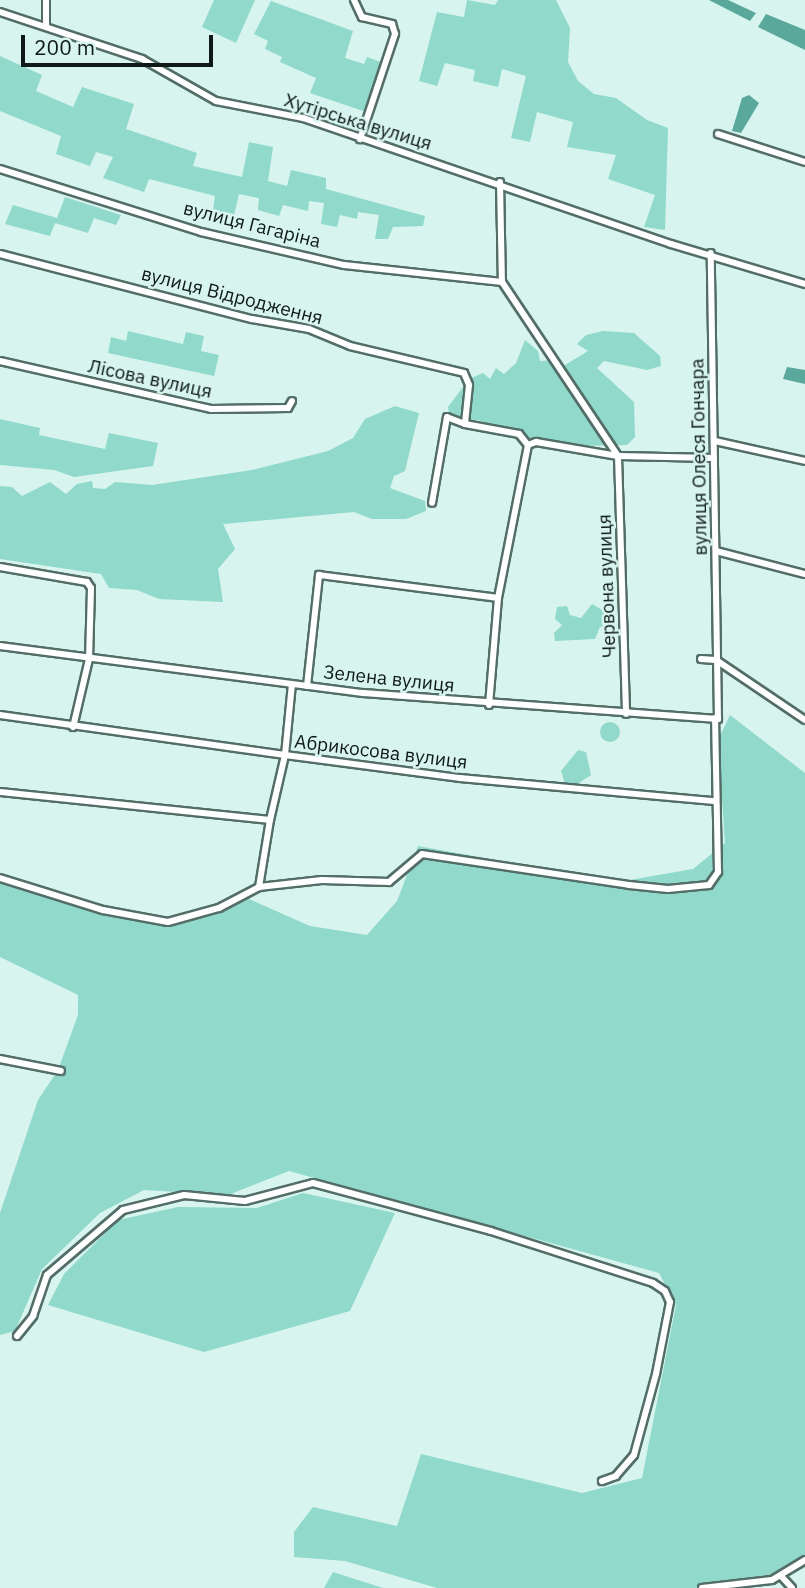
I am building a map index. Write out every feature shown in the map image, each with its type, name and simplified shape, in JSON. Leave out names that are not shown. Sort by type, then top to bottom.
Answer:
[{"type":"street","points":[[46,0],[46,25]]},
{"type":"street","points":[[354,0],[362,17],[392,24],[396,34],[360,139]]},
{"type":"street","name":"Хутірська вулиця","points":[[0,12],[46,25],[142,59],[216,101],[303,118],[360,139],[500,182],[671,244],[711,253],[805,284]]},
{"type":"street","points":[[719,134],[805,162]]},
{"type":"street","name":"вулиця Гагаріна","points":[[0,169],[201,232],[344,265],[502,282]]},
{"type":"street","points":[[500,182],[502,282],[618,456]]},
{"type":"street","name":"вулиця Олеся Гончара","points":[[711,253],[716,660]]},
{"type":"street","name":"вулиця Відродження","points":[[0,254],[252,319],[309,329],[350,346],[464,373],[469,384],[465,424]]},
{"type":"street","name":"Лісова вулиця","points":[[0,361],[211,409],[288,408],[292,401]]},
{"type":"street","points":[[432,503],[447,417],[465,424],[519,434],[528,445]]},
{"type":"street","points":[[715,441],[805,461]]},
{"type":"street","points":[[528,445],[536,442],[618,456],[715,458]]},
{"type":"street","points":[[489,705],[498,598],[528,445]]},
{"type":"street","name":"Червона вулиця","points":[[618,456],[626,714]]},
{"type":"street","points":[[716,551],[805,574]]},
{"type":"street","points":[[0,568],[87,582],[91,588],[89,659],[74,727]]},
{"type":"street","points":[[307,686],[319,575],[498,598]]},
{"type":"street","name":"Зелена вулиця","points":[[0,646],[307,686],[489,705],[715,718]]},
{"type":"street","points":[[701,659],[716,660],[805,720]]},
{"type":"street","points":[[0,878],[103,911],[168,922],[219,908],[259,887],[322,880],[389,882],[422,854],[667,889],[709,885],[718,872],[714,801],[716,660]]},
{"type":"street","points":[[716,672],[726,669]]},
{"type":"street","points":[[0,715],[285,754],[292,684]]},
{"type":"street","name":"Абрикосова вулиця","points":[[259,887],[285,754],[601,792],[714,801]]},
{"type":"street","points":[[0,792],[271,820]]},
{"type":"street","points":[[0,1059],[61,1071]]},
{"type":"street","points":[[18,1336],[33,1317],[47,1275],[123,1210],[184,1195],[245,1201],[313,1183],[491,1231],[653,1283],[665,1291],[670,1302],[656,1374],[634,1455],[616,1476],[602,1481]]},
{"type":"street","points":[[702,1588],[781,1576],[805,1560]]},
{"type":"street","points":[[781,1576],[792,1588]]},
{"type":"shaded area","points":[[214,0],[255,0],[236,43],[202,27]]},
{"type":"shaded area","points":[[467,0],[495,5],[498,0],[556,0],[570,28],[568,62],[578,81],[594,94],[616,98],[647,120],[668,128],[665,230],[644,227],[655,195],[608,179],[616,155],[567,147],[573,122],[537,112],[530,142],[511,138],[526,76],[502,69],[498,87],[473,81],[475,70],[445,63],[437,86],[419,81],[437,12],[464,17]]},
{"type":"shaded area","points":[[709,0],[728,0],[756,13],[750,21]]},
{"type":"shaded area","points":[[271,1],[353,31],[345,58],[364,64],[367,57],[386,64],[369,113],[310,93],[316,78],[280,62],[282,57],[265,49],[268,41],[254,34]]},
{"type":"shaded area","points":[[766,14],[805,30],[805,50],[758,27]]},
{"type":"shaded area","points":[[0,56],[42,75],[36,91],[73,107],[82,87],[134,104],[126,129],[197,153],[193,166],[242,177],[249,142],[273,147],[268,181],[287,186],[291,170],[326,178],[326,189],[425,216],[423,226],[393,227],[388,239],[375,239],[379,215],[358,212],[357,219],[340,215],[337,227],[321,224],[324,203],[309,201],[308,211],[283,205],[279,216],[258,210],[259,198],[239,194],[233,220],[212,216],[215,196],[149,179],[144,192],[103,178],[113,157],[96,152],[90,166],[56,154],[61,136],[0,111]]},
{"type":"shaded area","points":[[749,95],[759,103],[741,133],[732,131],[742,98]]},
{"type":"shaded area","points":[[65,197],[121,215],[116,225],[94,218],[88,233],[55,223],[50,236],[5,224],[13,205],[57,218]]},
{"type":"shaded area","points":[[128,331],[183,344],[186,332],[204,336],[201,351],[219,355],[214,376],[108,353],[111,337],[126,341]]},
{"type":"shaded area","points":[[603,331],[634,333],[660,356],[661,366],[647,370],[604,361],[597,368],[634,402],[635,437],[627,445],[576,446],[525,437],[478,420],[450,419],[448,407],[469,379],[483,373],[490,379],[496,368],[504,374],[516,363],[525,340],[538,351],[540,361],[555,360],[565,365],[588,351],[577,344],[586,335]]},
{"type":"shaded area","points":[[787,367],[805,370],[805,384],[783,379]]},
{"type":"shaded area","points":[[395,406],[419,413],[405,471],[394,476],[390,488],[425,501],[426,511],[406,519],[372,519],[354,512],[223,524],[235,549],[218,569],[223,602],[159,599],[137,590],[109,588],[101,574],[0,559],[0,486],[12,487],[22,496],[50,482],[66,494],[77,484],[92,481],[93,488],[105,489],[115,482],[152,485],[252,470],[328,451],[353,438],[365,419]]},
{"type":"shaded area","points":[[0,419],[40,428],[39,435],[105,449],[109,433],[158,443],[153,466],[74,477],[54,470],[0,465]]},
{"type":"shaded area","points":[[592,604],[614,617],[614,622],[600,627],[595,639],[555,641],[554,633],[562,625],[555,619],[557,607],[567,606],[570,615],[581,618]]},
{"type":"shaded area","points":[[730,715],[805,773],[805,1564],[772,1584],[716,1588],[437,1588],[345,1561],[294,1557],[294,1532],[313,1507],[397,1526],[421,1454],[582,1493],[642,1478],[676,1305],[659,1273],[289,1171],[228,1195],[144,1190],[100,1213],[42,1269],[15,1331],[0,1335],[0,1213],[38,1100],[58,1070],[78,1015],[78,995],[0,957],[0,883],[182,921],[249,899],[310,926],[367,935],[397,901],[418,846],[618,882],[693,869],[725,843],[718,740]]},
{"type":"shaded area","points":[[610,722],[617,725],[620,732],[617,739],[610,742],[603,739],[600,732],[603,725]]},
{"type":"shaded area","points":[[578,750],[586,752],[591,775],[576,785],[565,784],[561,771]]},
{"type":"shaded area","points":[[303,1193],[395,1213],[350,1311],[204,1352],[48,1305],[64,1274],[118,1220],[178,1207],[257,1208]]},
{"type":"shaded area","points":[[333,1572],[383,1588],[324,1588]]}]
